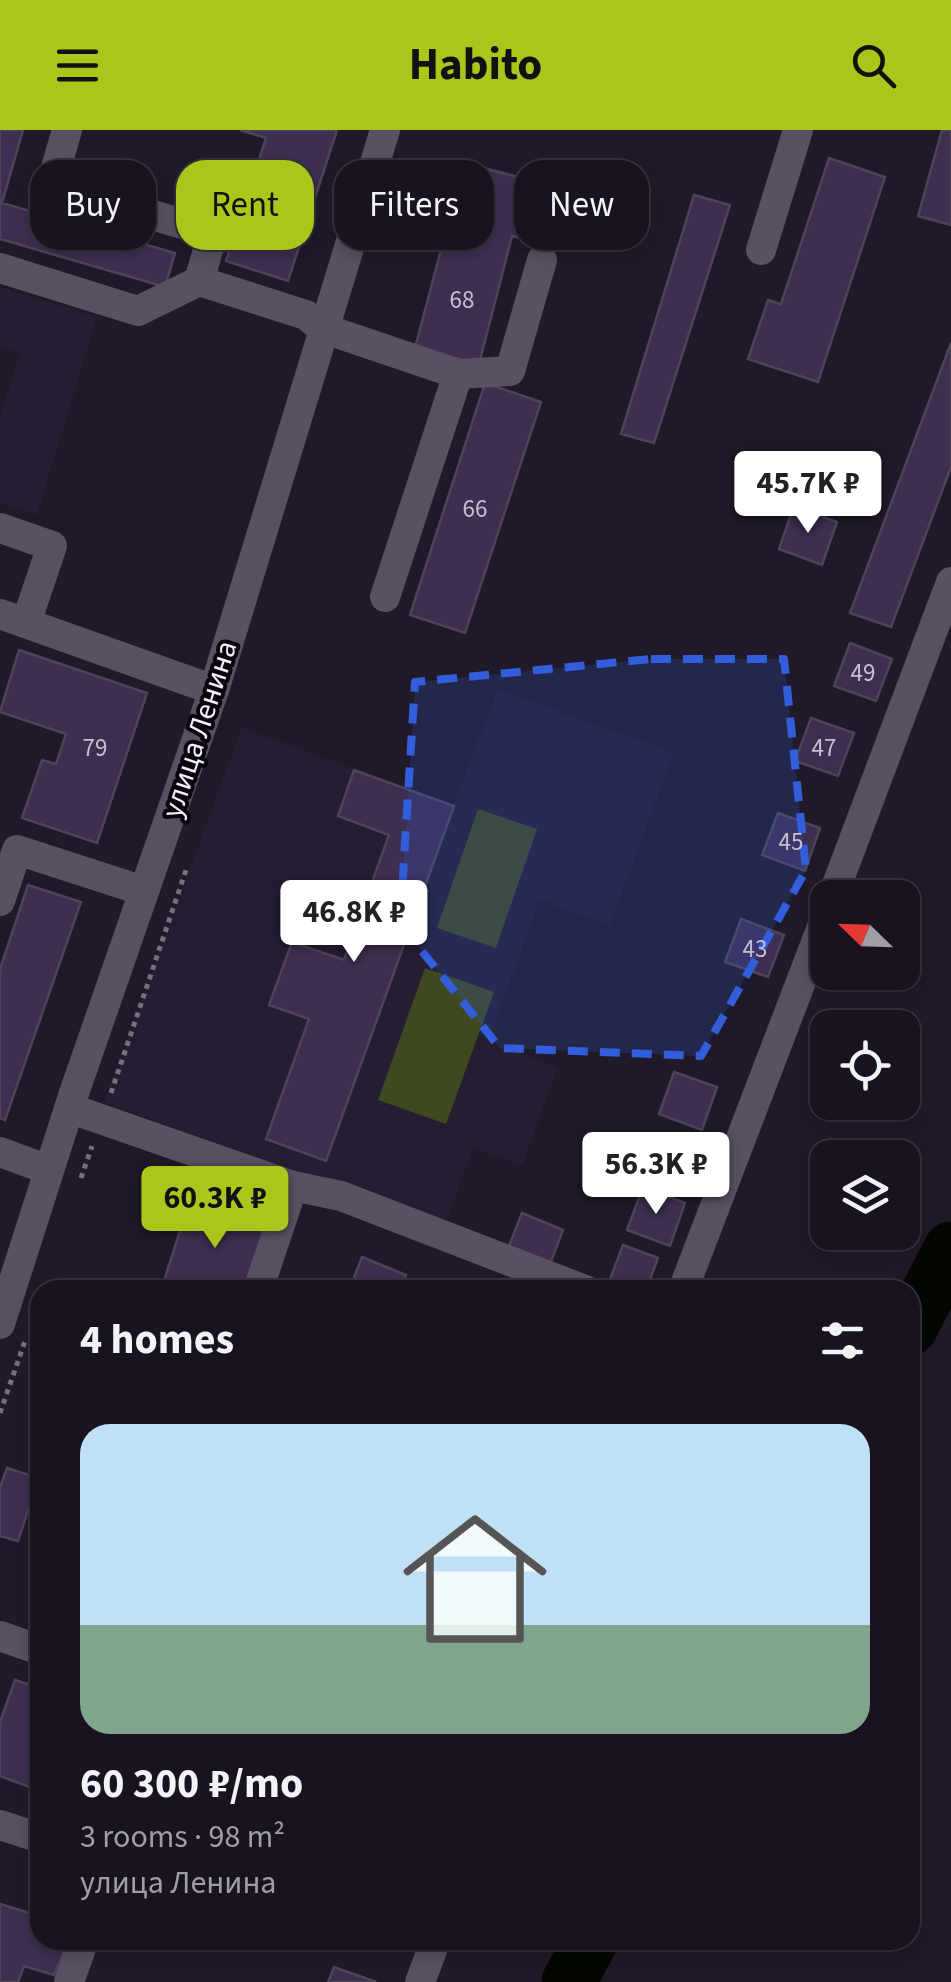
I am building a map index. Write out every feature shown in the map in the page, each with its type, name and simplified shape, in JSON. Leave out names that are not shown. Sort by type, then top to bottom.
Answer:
[{"type":"street","points":[[67,130],[51,185],[213,233],[199,281]]},
{"type":"street","name":"улица Ленина","points":[[14,1327],[49,1170],[214,690],[384,130]]},
{"type":"street","points":[[761,250],[798,130]]},
{"type":"street","points":[[0,268],[138,312],[199,281],[306,316],[322,328],[458,374],[510,371],[542,260]]},
{"type":"street","points":[[386,597],[458,374]]},
{"type":"street","points":[[0,528],[52,546],[13,618],[214,690]]},
{"type":"street","points":[[839,880],[951,582]]},
{"type":"street","points":[[0,901],[8,838],[144,891]]},
{"type":"street","points":[[687,1280],[810,957]]},
{"type":"street","points":[[69,1108],[293,1186],[341,1196],[560,1280]]},
{"type":"street","points":[[0,1152],[49,1170]]},
{"type":"street","points":[[261,1280],[293,1186]]},
{"type":"street","points":[[0,1636],[30,1646]]},
{"type":"street","points":[[0,1825],[30,1835]]},
{"type":"street","points":[[69,1982],[80,1950]]},
{"type":"street","points":[[420,1982],[432,1950]]},
{"type":"path","points":[[0,1413],[14,1327]]},
{"type":"highlighted area","points":[[651,659],[784,659],[806,870],[701,1056],[500,1048],[400,924],[415,682]]},
{"type":"shaded area","points":[[0,287],[97,317],[37,515],[0,503],[0,417],[20,353],[0,346]]},
{"type":"shaded area","points":[[498,689],[674,753],[610,925],[540,900],[488,1041],[558,1067],[522,1166],[473,1148],[444,1227],[104,1102],[242,727],[453,806]]},
{"type":"green space","points":[[478,809],[537,829],[496,948],[437,928]]},
{"type":"green space","points":[[425,968],[494,992],[446,1124],[378,1100]]},
{"type":"building","points":[[0,130],[23,130],[2,203],[30,211],[30,248],[0,239]]},
{"type":"building","points":[[240,130],[337,130],[314,201],[314,160],[259,160],[266,138]]},
{"type":"building","points":[[942,130],[951,130],[951,225],[918,216]]},
{"type":"building","points":[[829,158],[885,177],[818,382],[748,359],[768,300],[781,304]]},
{"type":"building","points":[[494,171],[514,176],[514,237],[479,364],[415,348],[441,250],[494,250]]},
{"type":"building","points":[[694,195],[730,205],[654,443],[621,434]]},
{"type":"building","points":[[156,248],[175,253],[165,287],[38,250]]},
{"type":"building","points":[[230,250],[298,250],[288,281],[226,261]]},
{"type":"building","points":[[951,343],[951,467],[891,627],[850,613]]},
{"type":"building","points":[[485,383],[541,402],[465,633],[410,615]]},
{"type":"building","points":[[794,506],[837,522],[822,565],[779,549]]},
{"type":"building","points":[[850,643],[892,659],[876,701],[834,686]]},
{"type":"building","points":[[19,650],[147,693],[97,843],[22,818],[42,760],[56,764],[66,734],[0,712]]},
{"type":"building","points":[[811,718],[854,733],[838,776],[795,761]]},
{"type":"building","points":[[354,770],[454,806],[326,1161],[266,1139],[309,1019],[269,1005],[292,942],[344,960],[389,835],[338,816]]},
{"type":"building","points":[[778,813],[820,828],[805,871],[762,855]]},
{"type":"building","points":[[28,885],[81,902],[5,1120],[0,1118],[0,969]]},
{"type":"building","points":[[741,919],[784,935],[768,977],[725,962]]},
{"type":"building","points":[[674,1072],[717,1087],[702,1130],[659,1114]]},
{"type":"building","points":[[643,1187],[685,1203],[670,1246],[627,1230]]},
{"type":"building","points":[[190,1200],[269,1225],[252,1280],[164,1280]]},
{"type":"building","points":[[522,1213],[563,1230],[547,1272],[505,1256]]},
{"type":"building","points":[[623,1245],[658,1258],[650,1280],[610,1280]]},
{"type":"building","points":[[362,1257],[406,1275],[404,1280],[353,1280]]},
{"type":"building","points":[[7,1468],[30,1475],[30,1505],[18,1541],[0,1536],[0,1487]]},
{"type":"building","points":[[15,1680],[30,1685],[30,1787],[0,1776],[0,1722]]},
{"type":"building","points":[[0,1904],[30,1913],[30,1950],[65,1950],[54,1975],[24,1966],[18,1982],[0,1982]]},
{"type":"building","points":[[334,1967],[376,1982],[328,1982]]},
{"type":"waterway","points":[[920,1309],[951,1249]]},
{"type":"waterway","points":[[569,1982],[586,1950]]}]
